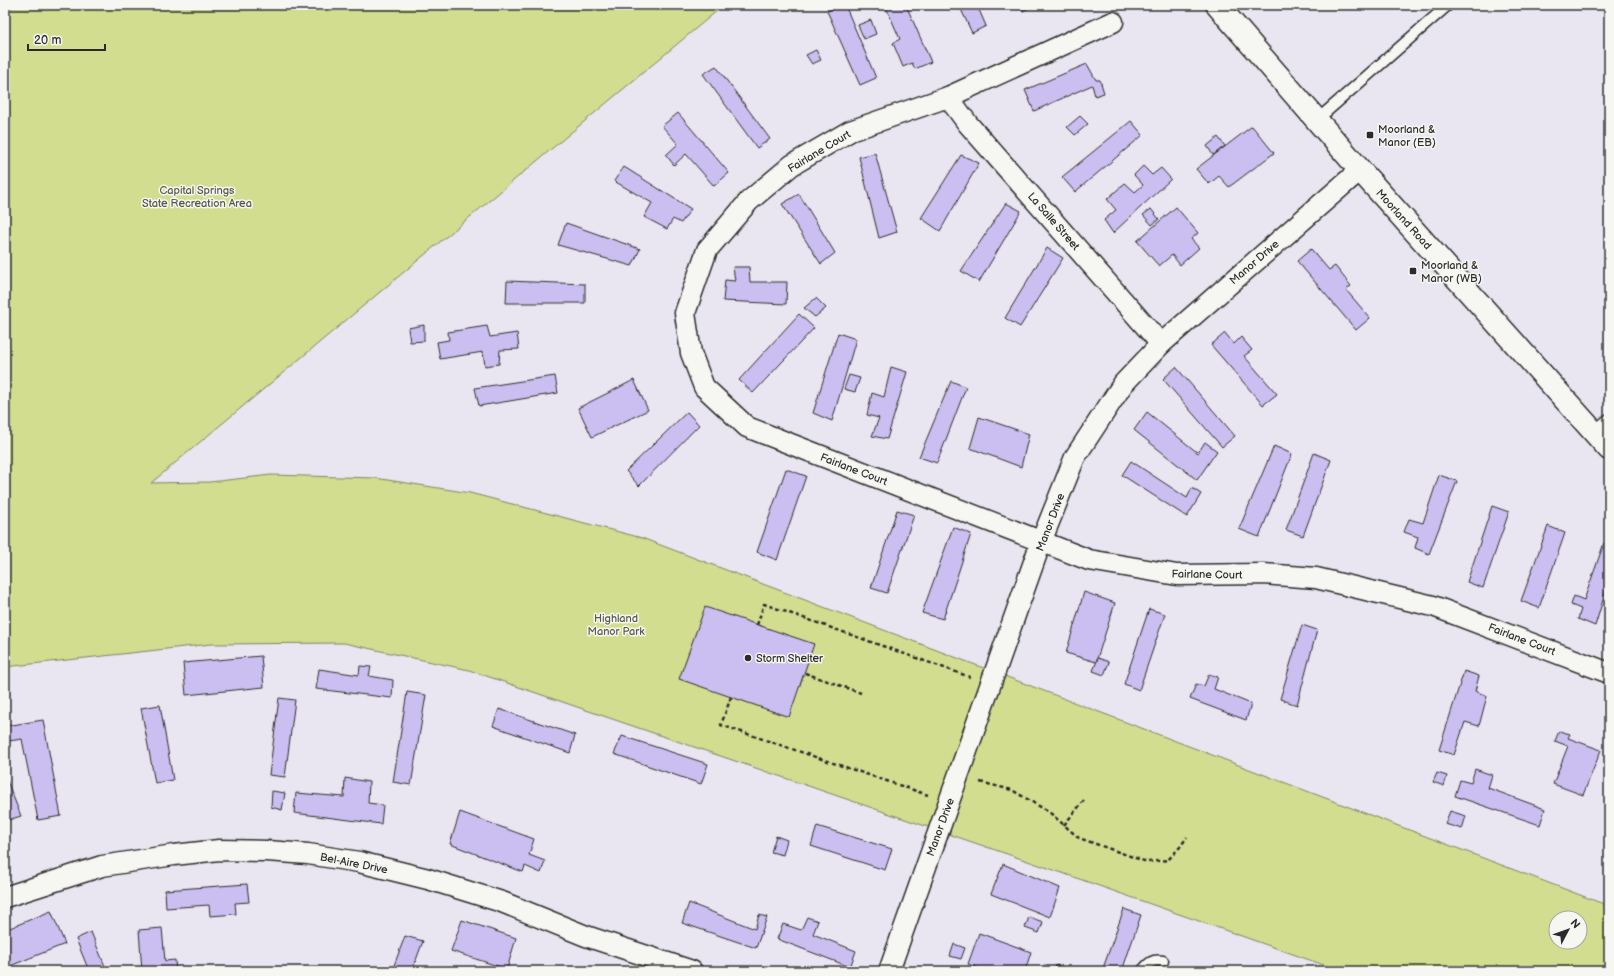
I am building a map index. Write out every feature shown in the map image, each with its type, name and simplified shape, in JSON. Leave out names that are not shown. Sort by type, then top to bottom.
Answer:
[{"type":"street","name":"Moorland Road","points":[[1217,5],[1318,119],[1360,170],[1601,426],[1609,450]]},
{"type":"street","name":"Fairlane Court","points":[[1112,22],[948,97],[850,131],[792,165],[749,201],[707,250],[685,313],[691,353],[704,387],[747,427],[1089,560],[1177,575],[1263,574],[1323,580],[1433,606],[1609,673]]},
{"type":"street","name":"La Salle Street","points":[[948,97],[968,124],[1161,344]]},
{"type":"street","name":"Manor Drive","points":[[889,971],[1041,542],[1075,457],[1123,384],[1161,344],[1360,170]]},
{"type":"street","name":"Bel-Aire Drive","points":[[5,897],[102,866],[174,855],[219,850],[308,854],[359,862],[428,879],[494,899],[586,936],[692,971]]},
{"type":"lane","points":[[1318,119],[1448,5]]},
{"type":"lane","points":[[1142,971],[1156,959],[1163,961]]},
{"type":"path","points":[[757,625],[764,604],[991,684]]},
{"type":"path","points":[[805,672],[862,693]]},
{"type":"path","points":[[731,697],[721,725],[949,802]]},
{"type":"path","points":[[958,777],[1012,790],[1049,812],[1079,838],[1147,862],[1168,860],[1187,837]]},
{"type":"path","points":[[1064,825],[1085,798]]},
{"type":"green space","points":[[5,5],[724,5],[151,483],[210,482],[271,475],[375,478],[470,493],[642,538],[1609,906],[1609,971],[1341,971],[1048,868],[469,670],[344,643],[211,644],[5,667]]},
{"type":"building","points":[[845,5],[876,78],[860,85],[827,11]]},
{"type":"building","points":[[885,5],[906,5],[931,62],[915,69],[912,63],[903,67],[893,43],[900,39]]},
{"type":"building","points":[[959,5],[977,5],[986,26],[972,33]]},
{"type":"building","points":[[1020,5],[1034,5],[1023,11]]},
{"type":"building","points":[[871,20],[876,34],[864,39],[858,25]]},
{"type":"building","points":[[816,50],[821,60],[812,64],[806,55]]},
{"type":"building","points":[[1087,64],[1096,80],[1100,80],[1104,93],[1095,96],[1092,85],[1034,111],[1025,90]]},
{"type":"building","points":[[716,66],[770,139],[757,148],[703,74]]},
{"type":"building","points":[[678,113],[729,173],[714,186],[686,154],[674,165],[666,155],[678,144],[662,126]]},
{"type":"building","points":[[1080,116],[1088,124],[1075,135],[1067,127]]},
{"type":"building","points":[[1131,121],[1143,135],[1075,192],[1062,177]]},
{"type":"building","points":[[1252,126],[1274,153],[1229,187],[1219,176],[1209,184],[1196,169]]},
{"type":"building","points":[[1218,137],[1225,146],[1213,155],[1207,146]]},
{"type":"building","points":[[875,153],[897,232],[879,238],[859,157]]},
{"type":"building","points":[[961,155],[979,163],[940,231],[921,218]]},
{"type":"building","points":[[1143,166],[1152,175],[1161,168],[1171,179],[1113,233],[1104,220],[1116,210],[1107,199],[1125,183],[1135,192],[1143,185],[1134,175]]},
{"type":"building","points":[[624,167],[691,209],[681,223],[673,219],[667,229],[644,217],[652,203],[614,181]]},
{"type":"building","points":[[799,194],[835,253],[821,264],[782,204]]},
{"type":"building","points":[[1006,203],[1021,211],[979,282],[961,271]]},
{"type":"building","points":[[1176,207],[1198,233],[1191,239],[1199,248],[1180,265],[1172,255],[1159,266],[1137,241]]},
{"type":"building","points":[[1151,209],[1159,219],[1152,225],[1143,215]]},
{"type":"building","points":[[566,223],[640,249],[632,266],[558,245]]},
{"type":"building","points":[[1047,248],[1063,258],[1020,327],[1005,318]]},
{"type":"building","points":[[1311,249],[1329,270],[1335,266],[1351,286],[1346,290],[1370,318],[1356,330],[1297,261]]},
{"type":"building","points":[[733,267],[749,267],[750,282],[787,282],[786,304],[723,301],[725,280],[735,281]]},
{"type":"building","points":[[507,281],[585,284],[585,303],[506,303]]},
{"type":"building","points":[[816,298],[826,308],[815,317],[804,308]]},
{"type":"building","points":[[799,314],[814,328],[753,393],[739,380]]},
{"type":"building","points":[[424,325],[424,341],[410,342],[408,328]]},
{"type":"building","points":[[487,326],[490,337],[517,333],[519,349],[500,350],[499,364],[485,366],[483,352],[440,359],[437,342],[449,340],[448,332]]},
{"type":"building","points":[[838,333],[856,339],[832,421],[813,413]]},
{"type":"building","points":[[1225,333],[1234,344],[1241,337],[1252,350],[1244,356],[1277,394],[1263,405],[1211,345]]},
{"type":"building","points":[[891,367],[907,372],[887,439],[872,436],[879,418],[867,415],[872,393],[884,397]]},
{"type":"building","points":[[1176,367],[1235,436],[1222,447],[1163,379]]},
{"type":"building","points":[[849,375],[860,378],[855,392],[844,389]]},
{"type":"building","points":[[555,376],[558,393],[479,406],[475,388]]},
{"type":"building","points":[[634,380],[648,410],[592,437],[578,408]]},
{"type":"building","points":[[951,381],[966,387],[937,463],[919,457]]},
{"type":"building","points":[[687,412],[699,425],[639,486],[626,471]]},
{"type":"building","points":[[1147,412],[1198,453],[1205,442],[1217,451],[1197,480],[1134,430]]},
{"type":"building","points":[[979,417],[1029,434],[1021,467],[970,448]]},
{"type":"building","points":[[1274,446],[1292,454],[1259,537],[1239,529]]},
{"type":"building","points":[[1314,453],[1331,460],[1303,536],[1286,530]]},
{"type":"building","points":[[1131,461],[1187,498],[1192,488],[1201,494],[1187,517],[1122,475]]},
{"type":"building","points":[[786,469],[806,476],[777,560],[757,552]]},
{"type":"building","points":[[1439,475],[1457,481],[1429,554],[1415,548],[1418,537],[1404,532],[1409,519],[1423,523]]},
{"type":"building","points":[[1492,506],[1509,512],[1483,588],[1467,582]]},
{"type":"building","points":[[897,510],[914,515],[887,593],[871,588]]},
{"type":"building","points":[[1548,526],[1565,533],[1539,608],[1521,601]]},
{"type":"building","points":[[953,527],[971,534],[943,619],[922,613]]},
{"type":"building","points":[[1604,543],[1609,544],[1609,580],[1595,626],[1578,619],[1581,609],[1571,605],[1574,596],[1584,600]]},
{"type":"building","points":[[1084,592],[1115,603],[1096,662],[1066,653]]},
{"type":"building","name":"Storm Shelter","points":[[705,607],[814,644],[789,717],[679,679]]},
{"type":"building","points":[[1149,609],[1165,614],[1139,690],[1124,684]]},
{"type":"building","points":[[1302,625],[1317,630],[1297,705],[1280,699]]},
{"type":"building","points":[[261,656],[264,687],[186,695],[183,663]]},
{"type":"building","points":[[1098,658],[1109,662],[1104,675],[1093,671]]},
{"type":"building","points":[[360,666],[371,667],[369,676],[393,680],[392,698],[316,689],[319,669],[359,675]]},
{"type":"building","points":[[1464,671],[1479,676],[1475,691],[1487,696],[1479,726],[1465,722],[1454,755],[1439,750]]},
{"type":"building","points":[[1209,674],[1218,677],[1214,689],[1251,704],[1246,720],[1190,699],[1196,684],[1204,686]]},
{"type":"building","points":[[407,692],[426,695],[411,785],[393,782]]},
{"type":"building","points":[[279,698],[295,700],[285,777],[269,775]]},
{"type":"building","points":[[160,705],[173,780],[155,783],[141,708]]},
{"type":"building","points":[[499,709],[575,735],[570,753],[493,726]]},
{"type":"building","points":[[43,720],[61,816],[38,820],[22,739],[9,741],[6,726]]},
{"type":"building","points":[[1559,731],[1570,734],[1568,738],[1601,750],[1583,795],[1553,784],[1568,746],[1555,741]]},
{"type":"building","points":[[622,736],[708,764],[701,784],[614,754]]},
{"type":"building","points":[[1475,769],[1492,775],[1488,788],[1545,809],[1540,825],[1455,796],[1460,780],[1471,783]]},
{"type":"building","points":[[1437,773],[1447,776],[1444,786],[1433,782]]},
{"type":"building","points":[[5,776],[21,816],[5,821]]},
{"type":"building","points":[[345,778],[369,782],[368,803],[383,805],[381,824],[294,813],[296,793],[344,797]]},
{"type":"building","points":[[272,791],[285,793],[282,810],[271,807]]},
{"type":"building","points":[[1450,811],[1466,816],[1462,829],[1445,824]]},
{"type":"building","points":[[460,812],[534,839],[529,855],[545,861],[541,873],[525,866],[523,872],[450,844]]},
{"type":"building","points":[[817,826],[892,849],[885,870],[811,846]]},
{"type":"building","points":[[776,836],[787,840],[783,855],[771,852]]},
{"type":"building","points":[[1003,864],[1060,888],[1050,917],[991,894]]},
{"type":"building","points":[[247,884],[249,902],[235,903],[236,914],[210,916],[209,905],[166,908],[165,890]]},
{"type":"building","points":[[689,903],[755,929],[759,915],[767,917],[756,948],[682,923]]},
{"type":"building","points":[[1124,909],[1141,915],[1122,971],[1102,971]]},
{"type":"building","points":[[51,911],[65,944],[5,968],[5,930]]},
{"type":"building","points":[[807,917],[818,921],[813,934],[856,951],[850,967],[777,939],[783,924],[801,930]]},
{"type":"building","points":[[1029,917],[1043,922],[1039,933],[1025,928]]},
{"type":"building","points":[[462,920],[516,938],[507,969],[451,951]]},
{"type":"building","points":[[162,928],[165,961],[175,960],[176,971],[142,971],[139,930]]},
{"type":"building","points":[[91,932],[107,971],[89,971],[76,939]]},
{"type":"building","points":[[979,933],[1031,952],[1025,971],[987,971],[968,964]]},
{"type":"building","points":[[405,936],[423,941],[412,971],[392,971]]},
{"type":"building","points":[[954,944],[965,948],[961,959],[950,956]]},
{"type":"building","points":[[1056,965],[1074,971],[1054,971]]},
{"type":"place","name":"Moorland & Manor (EB)","points":[[1370,135]]},
{"type":"place","name":"Moorland & Manor (WB)","points":[[1413,271]]},
{"type":"place","name":"Storm Shelter","points":[[748,658]]},
{"type":"park label","name":"Capital Springs State Recreation Area","points":[[197,196]]},
{"type":"park label","name":"Highland Manor Park","points":[[616,624]]}]
